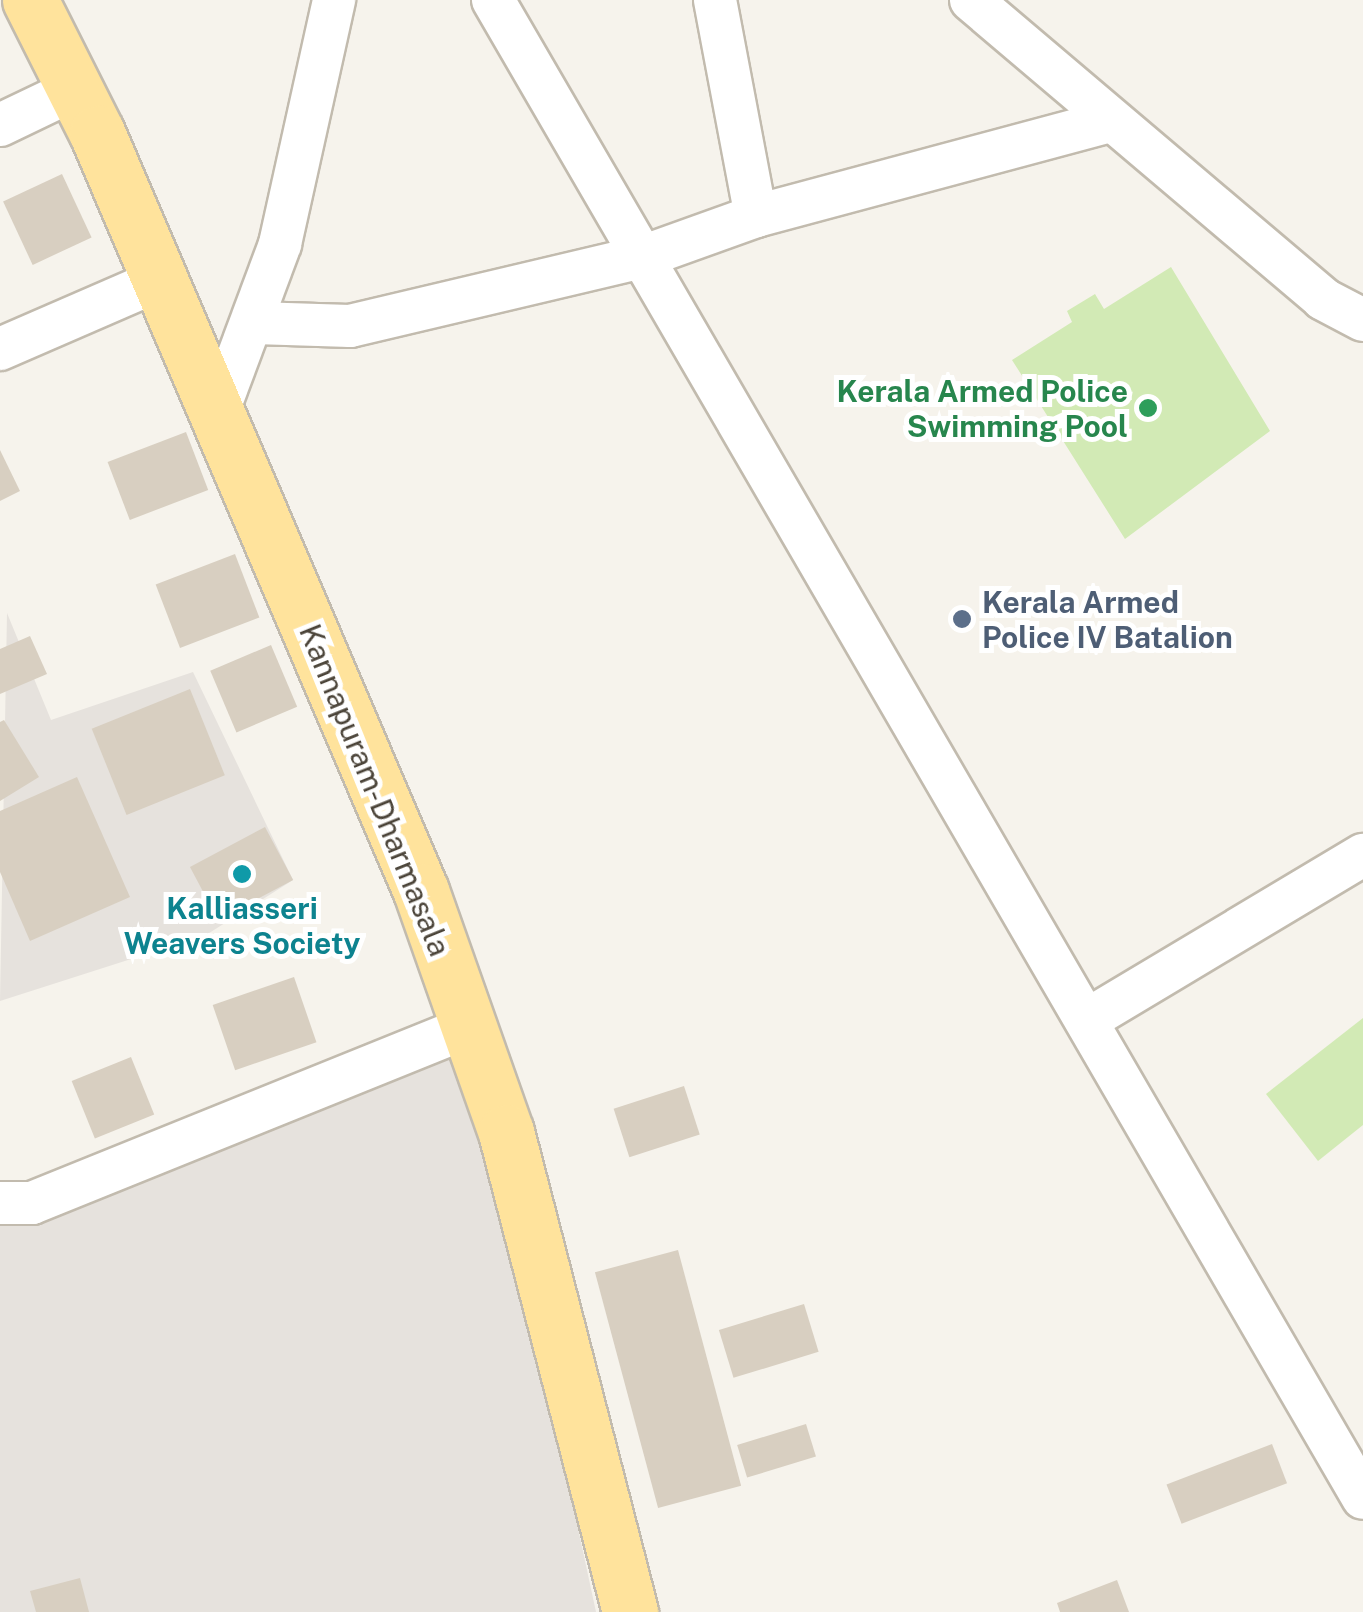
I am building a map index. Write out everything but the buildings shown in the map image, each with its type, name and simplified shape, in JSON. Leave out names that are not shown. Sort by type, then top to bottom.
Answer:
[{"type":"main road","name":"Kannapuram-Dharmasala","points":[[30,0],[75,89],[218,411],[470,1026],[630,1612]]},
{"type":"street","points":[[218,411],[255,323],[334,0]]},
{"type":"street","points":[[493,0],[1034,934],[1092,1018],[1363,1498]]},
{"type":"street","points":[[715,0],[756,216]]},
{"type":"street","points":[[971,0],[1322,299],[1363,320]]},
{"type":"street","points":[[0,125],[75,89]]},
{"type":"street","points":[[255,323],[350,326],[644,256],[756,216],[1111,121]]},
{"type":"street","points":[[0,349],[159,280]]},
{"type":"street","points":[[1092,1018],[1363,855]]},
{"type":"street","points":[[0,1203],[32,1203],[470,1026]]},
{"type":"shaded area","name":"Kalliasseri Weavers Society","points":[[7,613],[51,720],[193,672],[293,880],[206,935],[0,1001]]},
{"type":"shaded area","points":[[470,1026],[596,1612],[0,1612],[0,1203]]},
{"type":"green space","name":"Kerala Armed Police Swimming Pool","points":[[1171,267],[1270,431],[1125,539],[1012,360],[1072,322],[1067,311],[1095,294],[1104,309]]},
{"type":"green space","points":[[1363,1018],[1363,1125],[1318,1161],[1266,1094]]},
{"type":"place","name":"Kerala Armed Police Swimming Pool","points":[[1148,408]]},
{"type":"place","name":"Kerala Armed Police IV Batalion","points":[[962,619]]},
{"type":"place","name":"Kalliasseri Weavers Society","points":[[242,874]]}]
